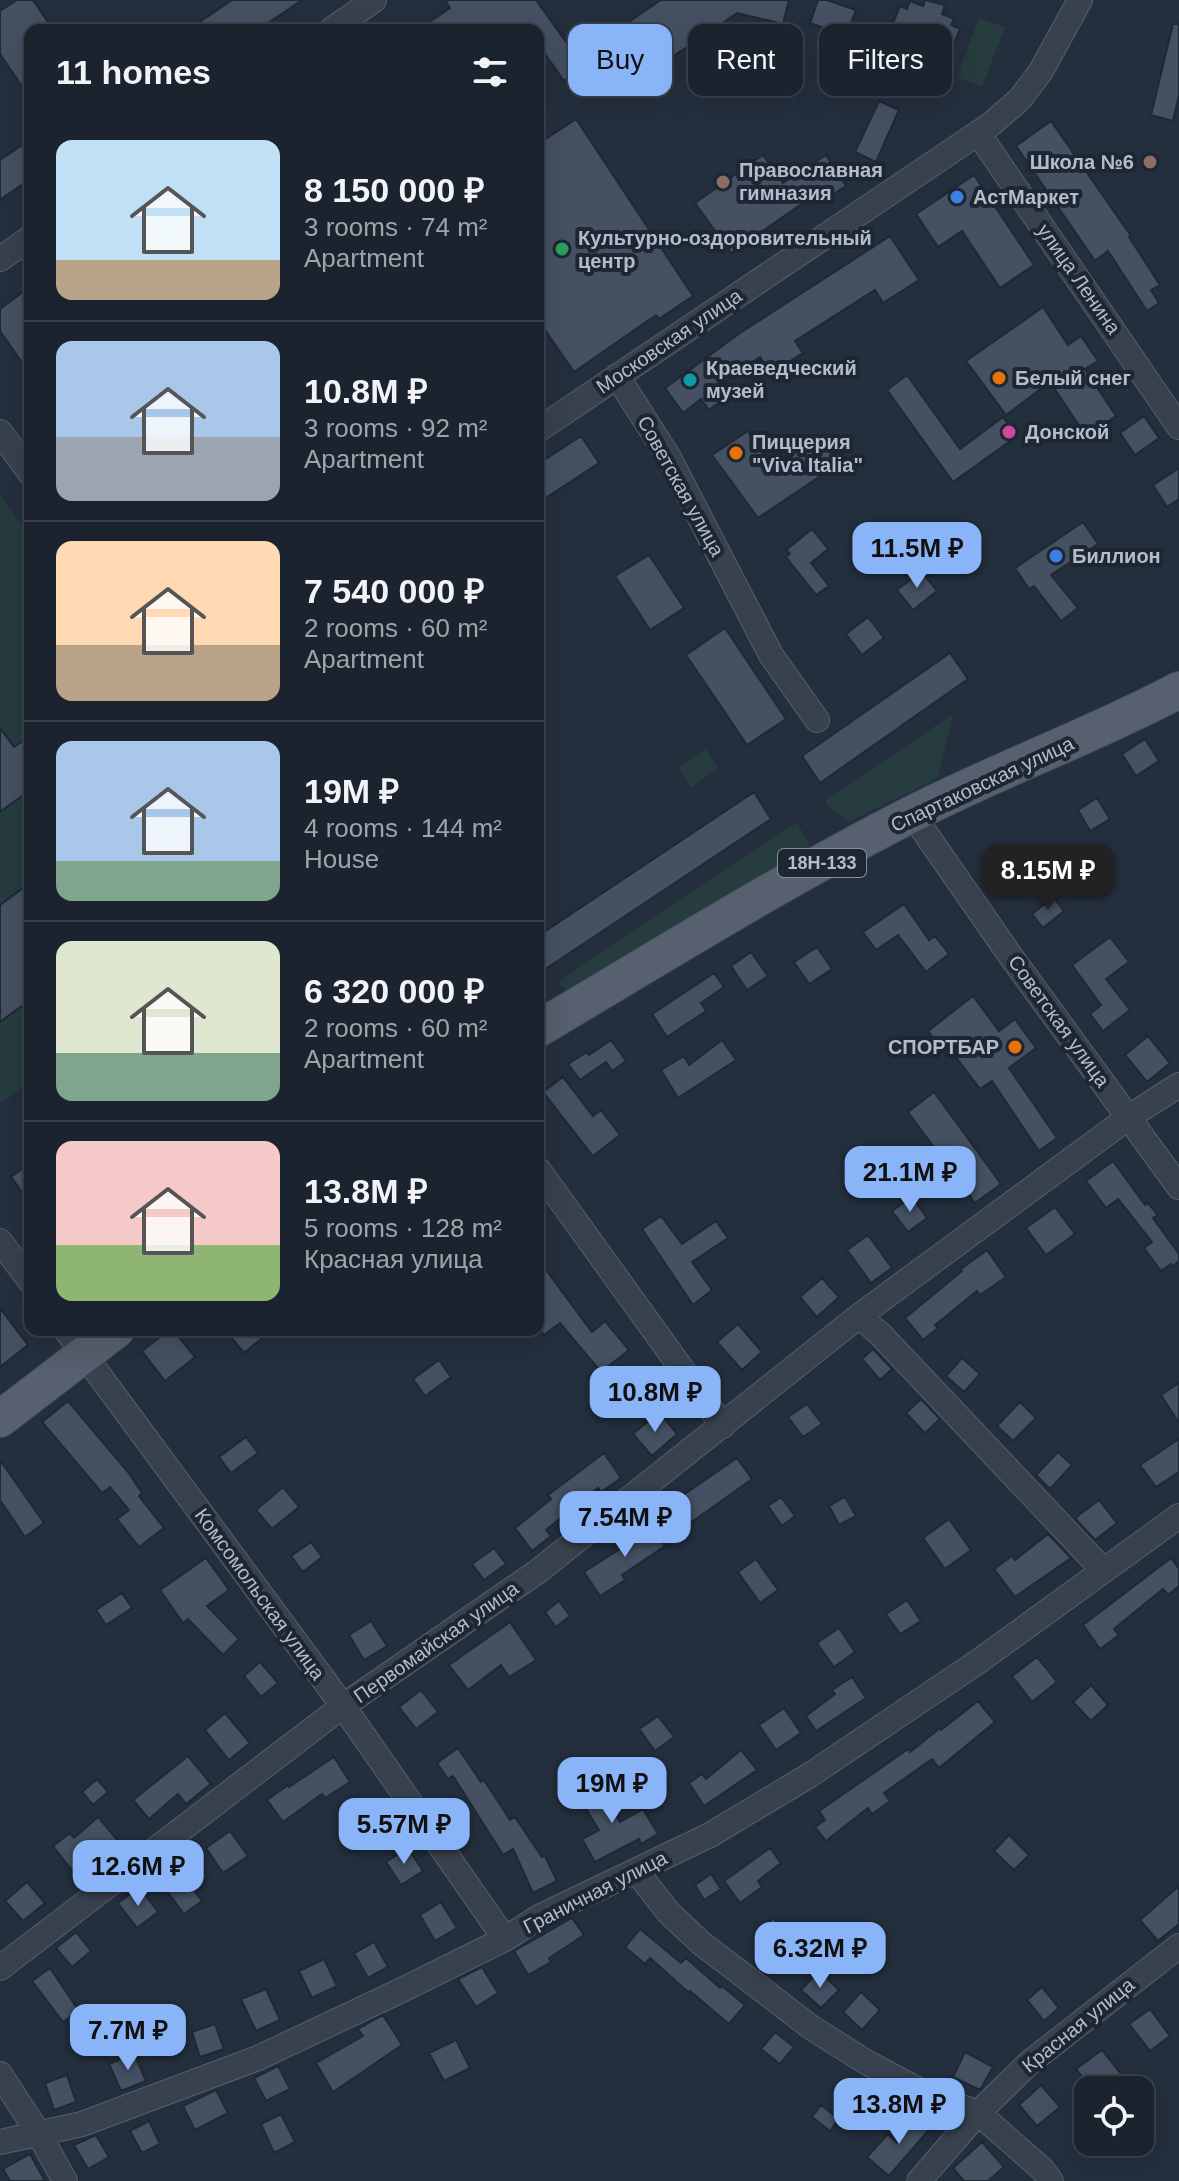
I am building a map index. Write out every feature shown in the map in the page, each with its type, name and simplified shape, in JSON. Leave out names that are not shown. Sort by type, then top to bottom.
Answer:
[{"type":"main road","name":"Спартаковская улица","points":[[544,1025],[825,861],[912,814],[1119,722],[1179,690]]},
{"type":"main road","points":[[0,1419],[75,1342],[96,1336]]},
{"type":"street","points":[[340,24],[374,0]]},
{"type":"street","name":"Московская улица","points":[[544,426],[978,133],[1020,99],[1041,71],[1080,0]]},
{"type":"street","name":"улица Ленина","points":[[978,133],[1179,427]]},
{"type":"street","points":[[0,259],[24,242]]},
{"type":"street","name":"Советская улица","points":[[617,376],[672,463],[771,655],[817,720]]},
{"type":"street","points":[[0,432],[24,465]]},
{"type":"street","name":"Советская улица","points":[[912,814],[1012,958],[1179,1187]]},
{"type":"street","name":"Первомайская улица","points":[[0,1968],[343,1706],[537,1572],[859,1316],[1129,1117],[1179,1085]]},
{"type":"street","points":[[544,1177],[723,1426]]},
{"type":"street","points":[[0,1241],[24,1273]]},
{"type":"street","points":[[859,1316],[902,1356],[1103,1570]]},
{"type":"street","name":"Комсомольская улица","points":[[75,1342],[343,1706],[505,1939]]},
{"type":"street","name":"Граничная улица","points":[[0,2142],[82,2124],[258,2058],[505,1939],[539,1917],[710,1835],[810,1775],[979,1661],[1179,1516]]},
{"type":"street","points":[[636,1871],[669,1913],[701,1943],[812,2028],[926,2094],[978,2113],[1042,2169],[1051,2181]]},
{"type":"street","name":"Красная улица","points":[[919,2181],[978,2113],[1029,2063],[1179,1946]]},
{"type":"street","points":[[0,2074],[65,2181]]},
{"type":"green space","points":[[979,18],[1005,27],[982,87],[957,77]]},
{"type":"green space","points":[[0,495],[24,527],[24,1086],[0,1104]]},
{"type":"green space","points":[[953,714],[938,778],[850,821],[826,805],[826,800]]},
{"type":"green space","points":[[705,749],[718,768],[692,787],[678,769]]},
{"type":"green space","points":[[797,822],[810,847],[568,995],[559,981]]},
{"type":"building","points":[[17,0],[33,0],[49,24],[24,24],[24,89],[0,54],[0,11]]},
{"type":"building","points":[[232,0],[302,0],[267,24],[197,24]]},
{"type":"building","points":[[445,0],[536,0],[568,45],[568,78],[564,81],[544,53],[544,24],[427,24],[450,8]]},
{"type":"building","points":[[661,0],[789,0],[783,24],[737,13],[721,24],[688,24],[688,46],[672,57],[672,24],[626,24]]},
{"type":"building","points":[[818,0],[856,10],[851,24],[819,26],[810,23]]},
{"type":"building","points":[[925,0],[945,5],[942,14],[954,19],[952,24],[893,24],[900,6],[907,9],[910,1],[923,6]]},
{"type":"building","name":"Школа №6","points":[[1173,24],[1179,24],[1179,95],[1173,121],[1151,115]]},
{"type":"building","points":[[952,25],[960,29],[952,48]]},
{"type":"building","points":[[879,101],[899,110],[876,162],[855,152]]},
{"type":"building","points":[[576,119],[693,296],[659,319],[656,315],[574,372],[544,329],[544,140]]},
{"type":"building","points":[[1051,121],[1131,236],[1160,285],[1151,290],[1159,303],[1147,311],[1108,251],[1095,261],[1016,146]]},
{"type":"building","points":[[24,144],[24,183],[0,200],[0,160]]},
{"type":"building","name":"Православная гимназия","points":[[763,155],[783,183],[826,155],[846,186],[814,206],[809,199],[731,253],[695,203]]},
{"type":"building","points":[[974,175],[1034,265],[1000,288],[962,231],[938,247],[916,214]]},
{"type":"building","points":[[890,236],[919,280],[883,303],[875,290],[795,341],[803,353],[771,373],[760,357],[713,390],[721,401],[709,410],[701,399],[683,413],[665,388],[740,333]]},
{"type":"building","points":[[24,291],[24,365],[0,331],[0,309]]},
{"type":"building","points":[[1043,307],[1068,345],[1081,336],[1098,361],[1085,369],[1116,416],[1086,436],[1050,382],[1006,415],[966,361]]},
{"type":"building","points":[[907,375],[960,449],[1003,417],[1017,436],[953,482],[887,390]]},
{"type":"building","points":[[1144,416],[1159,438],[1135,455],[1120,433]]},
{"type":"building","points":[[748,431],[772,467],[819,435],[840,466],[758,518],[712,455]]},
{"type":"building","points":[[581,436],[599,463],[544,499],[544,460]]},
{"type":"building","points":[[1179,468],[1179,499],[1167,507],[1153,485]]},
{"type":"building","name":"Биллион","points":[[1083,522],[1098,544],[1051,575],[1078,608],[1061,621],[1034,586],[1029,589],[1015,568]]},
{"type":"building","points":[[884,525],[896,540],[875,556],[863,541]]},
{"type":"building","points":[[812,529],[828,549],[811,563],[829,586],[816,595],[786,557],[790,554],[786,550]]},
{"type":"building","points":[[649,555],[684,608],[650,630],[615,576]]},
{"type":"building","points":[[921,571],[937,591],[913,610],[897,590]]},
{"type":"building","points":[[868,617],[884,638],[862,655],[846,634]]},
{"type":"building","points":[[725,628],[786,719],[747,745],[686,655]]},
{"type":"building","points":[[950,653],[968,679],[820,783],[802,756]]},
{"type":"building","points":[[0,728],[14,747],[24,740],[24,794],[0,812]]},
{"type":"building","points":[[1145,739],[1159,761],[1136,776],[1122,754]]},
{"type":"building","points":[[754,792],[771,819],[544,970],[544,932]]},
{"type":"building","points":[[1097,798],[1110,819],[1090,831],[1078,810]]},
{"type":"building","points":[[1024,845],[1036,863],[1015,879],[1002,861]]},
{"type":"building","points":[[24,887],[24,1004],[0,1022],[0,905]]},
{"type":"building","points":[[1053,897],[1064,911],[1043,928],[1032,914]]},
{"type":"building","points":[[904,904],[929,940],[935,936],[949,954],[926,972],[898,935],[876,950],[863,932]]},
{"type":"building","points":[[1110,937],[1129,962],[1106,979],[1130,1010],[1103,1031],[1090,1014],[1101,1005],[1072,965]]},
{"type":"building","points":[[817,947],[832,969],[809,984],[794,962]]},
{"type":"building","points":[[751,952],[768,976],[747,990],[731,966]]},
{"type":"building","points":[[714,973],[724,987],[701,1003],[706,1011],[667,1037],[652,1014]]},
{"type":"building","points":[[973,996],[999,1031],[1015,1019],[1036,1048],[1009,1068],[1057,1138],[1039,1151],[992,1081],[980,1089],[952,1052],[947,1056],[928,1031]]},
{"type":"building","points":[[1148,1036],[1170,1063],[1147,1082],[1125,1055]]},
{"type":"building","points":[[611,1040],[626,1061],[612,1071],[606,1062],[580,1080],[568,1064]]},
{"type":"building","points":[[722,1040],[736,1060],[678,1098],[661,1070],[684,1056],[689,1065]]},
{"type":"building","points":[[563,1077],[593,1116],[601,1110],[620,1135],[593,1156],[544,1091]]},
{"type":"building","points":[[934,1092],[1001,1184],[975,1203],[908,1112]]},
{"type":"building","points":[[1113,1161],[1145,1205],[1148,1203],[1158,1215],[1153,1218],[1179,1254],[1179,1261],[1172,1267],[1171,1264],[1161,1271],[1144,1248],[1152,1242],[1118,1199],[1106,1208],[1086,1181]]},
{"type":"building","points":[[24,1167],[24,1195],[11,1177]]},
{"type":"building","points":[[912,1197],[927,1218],[908,1232],[892,1211]]},
{"type":"building","points":[[1055,1207],[1075,1234],[1046,1255],[1026,1228]]},
{"type":"building","points":[[661,1216],[682,1244],[716,1221],[728,1238],[692,1262],[712,1290],[693,1305],[642,1229]]},
{"type":"building","points":[[868,1235],[892,1268],[871,1283],[847,1250]]},
{"type":"building","points":[[987,1250],[1006,1277],[980,1295],[977,1291],[935,1325],[938,1328],[923,1340],[905,1318]]},
{"type":"building","points":[[544,1267],[592,1332],[605,1321],[629,1350],[601,1372],[560,1323],[544,1335]]},
{"type":"building","points":[[822,1278],[839,1297],[817,1317],[800,1297]]},
{"type":"building","points":[[0,1308],[28,1345],[0,1367]]},
{"type":"building","points":[[738,1324],[762,1352],[742,1370],[717,1342]]},
{"type":"building","points":[[161,1336],[178,1336],[195,1357],[165,1381],[142,1351]]},
{"type":"building","points":[[230,1336],[265,1336],[244,1353]]},
{"type":"building","points":[[873,1349],[892,1369],[880,1380],[862,1359]]},
{"type":"building","points":[[962,1358],[980,1374],[964,1392],[946,1376]]},
{"type":"building","points":[[439,1360],[451,1377],[425,1396],[413,1379]]},
{"type":"building","points":[[1179,1383],[1179,1423],[1161,1395]]},
{"type":"building","points":[[921,1399],[940,1419],[925,1433],[906,1413]]},
{"type":"building","points":[[68,1401],[128,1472],[142,1493],[139,1496],[164,1528],[139,1547],[117,1519],[129,1510],[110,1487],[102,1493],[42,1422]]},
{"type":"building","points":[[1020,1402],[1036,1418],[1013,1441],[997,1426]]},
{"type":"building","points":[[807,1404],[822,1424],[803,1437],[788,1417]]},
{"type":"building","points":[[659,1412],[677,1434],[652,1456],[633,1434]]},
{"type":"building","points":[[246,1437],[258,1453],[231,1473],[219,1457]]},
{"type":"building","points":[[1179,1439],[1179,1472],[1156,1487],[1140,1465]]},
{"type":"building","points":[[1058,1452],[1072,1465],[1050,1489],[1036,1475]]},
{"type":"building","points":[[604,1453],[621,1478],[601,1492],[598,1488],[546,1530],[551,1536],[532,1551],[515,1528],[551,1499],[548,1495]]},
{"type":"building","points":[[737,1458],[752,1479],[689,1524],[673,1502]]},
{"type":"building","points":[[0,1460],[44,1523],[25,1537],[0,1500]]},
{"type":"building","points":[[283,1487],[299,1507],[272,1529],[256,1510]]},
{"type":"building","points":[[781,1497],[795,1516],[782,1526],[768,1506]]},
{"type":"building","points":[[845,1497],[856,1516],[839,1525],[829,1506]]},
{"type":"building","points":[[1099,1500],[1117,1523],[1095,1540],[1075,1518]]},
{"type":"building","points":[[949,1519],[971,1550],[945,1569],[923,1538]]},
{"type":"building","points":[[648,1521],[665,1546],[622,1575],[625,1580],[600,1596],[584,1572],[631,1542],[627,1536]]},
{"type":"building","points":[[1048,1534],[1071,1558],[1015,1597],[994,1569],[1012,1556],[1015,1560]]},
{"type":"building","points":[[311,1542],[322,1557],[303,1572],[291,1556]]},
{"type":"building","points":[[494,1548],[506,1564],[484,1580],[472,1564]]},
{"type":"building","points":[[206,1558],[229,1590],[207,1606],[239,1639],[223,1655],[188,1619],[183,1623],[160,1590]]},
{"type":"building","points":[[1171,1558],[1179,1569],[1179,1586],[1168,1595],[1163,1589],[1114,1629],[1119,1635],[1100,1649],[1083,1625]]},
{"type":"building","points":[[756,1559],[778,1590],[760,1603],[738,1572]]},
{"type":"building","points":[[122,1593],[132,1608],[106,1625],[96,1610]]},
{"type":"building","points":[[907,1600],[921,1621],[900,1634],[886,1614]]},
{"type":"building","points":[[559,1601],[570,1616],[556,1627],[545,1612]]},
{"type":"building","points":[[371,1621],[387,1646],[364,1660],[349,1635]]},
{"type":"building","points":[[510,1622],[536,1660],[509,1677],[501,1665],[468,1690],[449,1665]]},
{"type":"building","points":[[839,1628],[855,1652],[834,1667],[817,1643]]},
{"type":"building","points":[[1037,1657],[1057,1682],[1032,1702],[1012,1676]]},
{"type":"building","points":[[260,1662],[278,1683],[261,1697],[244,1676]]},
{"type":"building","points":[[852,1677],[866,1698],[816,1731],[806,1716],[835,1694],[832,1690]]},
{"type":"building","points":[[1091,1685],[1108,1705],[1091,1721],[1073,1702]]},
{"type":"building","points":[[421,1690],[438,1712],[416,1729],[399,1707]]},
{"type":"building","points":[[978,1701],[995,1722],[939,1768],[932,1759],[884,1793],[890,1801],[872,1814],[868,1808],[826,1841],[815,1827],[825,1820],[819,1811],[908,1749],[910,1752]]},
{"type":"building","points":[[784,1708],[801,1733],[776,1750],[759,1725]]},
{"type":"building","points":[[225,1713],[250,1743],[229,1760],[205,1730]]},
{"type":"building","points":[[658,1716],[674,1737],[655,1751],[639,1729]]},
{"type":"building","points":[[458,1748],[510,1820],[515,1817],[542,1857],[545,1856],[557,1881],[533,1893],[513,1849],[503,1855],[453,1776],[448,1779],[437,1763]]},
{"type":"building","points":[[741,1750],[757,1770],[704,1806],[689,1783],[702,1774],[706,1779]]},
{"type":"building","points":[[188,1756],[211,1784],[186,1804],[178,1794],[149,1819],[133,1800]]},
{"type":"building","points":[[334,1757],[350,1782],[325,1798],[322,1794],[283,1822],[267,1800]]},
{"type":"building","points":[[97,1779],[108,1792],[93,1805],[82,1792]]},
{"type":"building","points":[[596,1782],[620,1822],[643,1809],[658,1834],[641,1844],[639,1839],[595,1862],[582,1839],[599,1830],[577,1794]]},
{"type":"building","points":[[98,1817],[120,1843],[106,1856],[102,1851],[74,1873],[53,1846],[70,1833],[74,1838]]},
{"type":"building","points":[[230,1831],[248,1856],[223,1873],[206,1848]]},
{"type":"building","points":[[1009,1835],[1029,1855],[1014,1870],[994,1851]]},
{"type":"building","points":[[408,1848],[423,1871],[401,1885],[386,1862]]},
{"type":"building","points":[[770,1848],[781,1863],[758,1881],[762,1887],[740,1903],[724,1881]]},
{"type":"building","points":[[711,1874],[721,1889],[704,1900],[695,1885]]},
{"type":"building","points":[[185,1878],[202,1901],[184,1914],[167,1891]]},
{"type":"building","points":[[27,1882],[45,1903],[23,1921],[5,1901]]},
{"type":"building","points":[[1179,1886],[1179,1924],[1158,1941],[1140,1920]]},
{"type":"building","points":[[139,1887],[158,1912],[137,1928],[118,1903]]},
{"type":"building","points":[[441,1902],[457,1928],[435,1941],[420,1915]]},
{"type":"building","points":[[572,1918],[584,1935],[549,1958],[551,1962],[528,1975],[514,1951]]},
{"type":"building","points":[[773,1918],[793,1937],[773,1957],[754,1938]]},
{"type":"building","points":[[640,1929],[681,1963],[686,1958],[745,2005],[729,2024],[650,1958],[645,1964],[625,1947]]},
{"type":"building","points":[[76,1932],[91,1951],[72,1967],[56,1948]]},
{"type":"building","points":[[374,1942],[388,1967],[368,1978],[354,1953]]},
{"type":"building","points":[[324,1959],[337,1986],[312,1998],[299,1971]]},
{"type":"building","points":[[482,1967],[498,1993],[476,2007],[458,1979]]},
{"type":"building","points":[[50,1968],[79,2011],[63,2022],[32,1981]]},
{"type":"building","points":[[819,1971],[839,1990],[821,2008],[801,1990]]},
{"type":"building","points":[[1042,1987],[1059,2008],[1044,2021],[1027,2000]]},
{"type":"building","points":[[266,1989],[280,2020],[256,2031],[241,1999]]},
{"type":"building","points":[[861,1992],[880,2010],[862,2030],[843,2012]]},
{"type":"building","points":[[1150,2009],[1170,2036],[1150,2051],[1129,2024]]},
{"type":"building","points":[[383,2015],[402,2045],[333,2092],[316,2063],[363,2036],[358,2029]]},
{"type":"building","points":[[215,2024],[224,2049],[200,2057],[192,2032]]},
{"type":"building","points":[[775,2032],[794,2047],[780,2064],[761,2049]]},
{"type":"building","points":[[456,2040],[470,2068],[444,2081],[429,2053]]},
{"type":"building","points":[[1102,2050],[1121,2074],[1081,2076],[1076,2069]]},
{"type":"building","points":[[965,2052],[993,2067],[980,2090],[953,2077]]},
{"type":"building","points":[[134,2053],[146,2081],[121,2091],[109,2064]]},
{"type":"building","points":[[278,2066],[290,2089],[266,2101],[254,2078]]},
{"type":"building","points":[[67,2075],[76,2102],[54,2110],[45,2083]]},
{"type":"building","points":[[1041,2085],[1060,2107],[1037,2126],[1019,2105]]},
{"type":"building","points":[[216,2090],[228,2113],[195,2130],[183,2106]]},
{"type":"building","points":[[821,2105],[839,2119],[830,2131],[812,2117]]},
{"type":"building","points":[[920,2113],[934,2124],[889,2176],[867,2157],[888,2134],[897,2143]]},
{"type":"building","points":[[281,2114],[295,2142],[274,2153],[261,2124]]},
{"type":"building","points":[[149,2121],[160,2144],[142,2153],[130,2131]]},
{"type":"building","points":[[96,2135],[109,2157],[88,2169],[74,2145]]},
{"type":"building","points":[[982,2142],[1004,2167],[988,2181],[964,2181],[953,2168]]},
{"type":"building","points":[[30,2154],[45,2181],[10,2181],[3,2169]]},
{"type":"place","name":"Школа №6","points":[[1150,162]]},
{"type":"place","name":"Православная гимназия","points":[[723,182]]},
{"type":"place","name":"АстМаркет","points":[[957,197]]},
{"type":"place","name":"Культурно-оздоровительный центр","points":[[562,249]]},
{"type":"place","name":"Белый снег","points":[[999,378]]},
{"type":"place","name":"Краеведческий музей","points":[[690,380]]},
{"type":"place","name":"Донской","points":[[1009,432]]},
{"type":"place","name":"Пиццерия \"Viva Italia\"","points":[[736,453]]},
{"type":"place","name":"Биллион","points":[[1056,556]]},
{"type":"place","name":"СПОРТБАР","points":[[1015,1047]]}]
